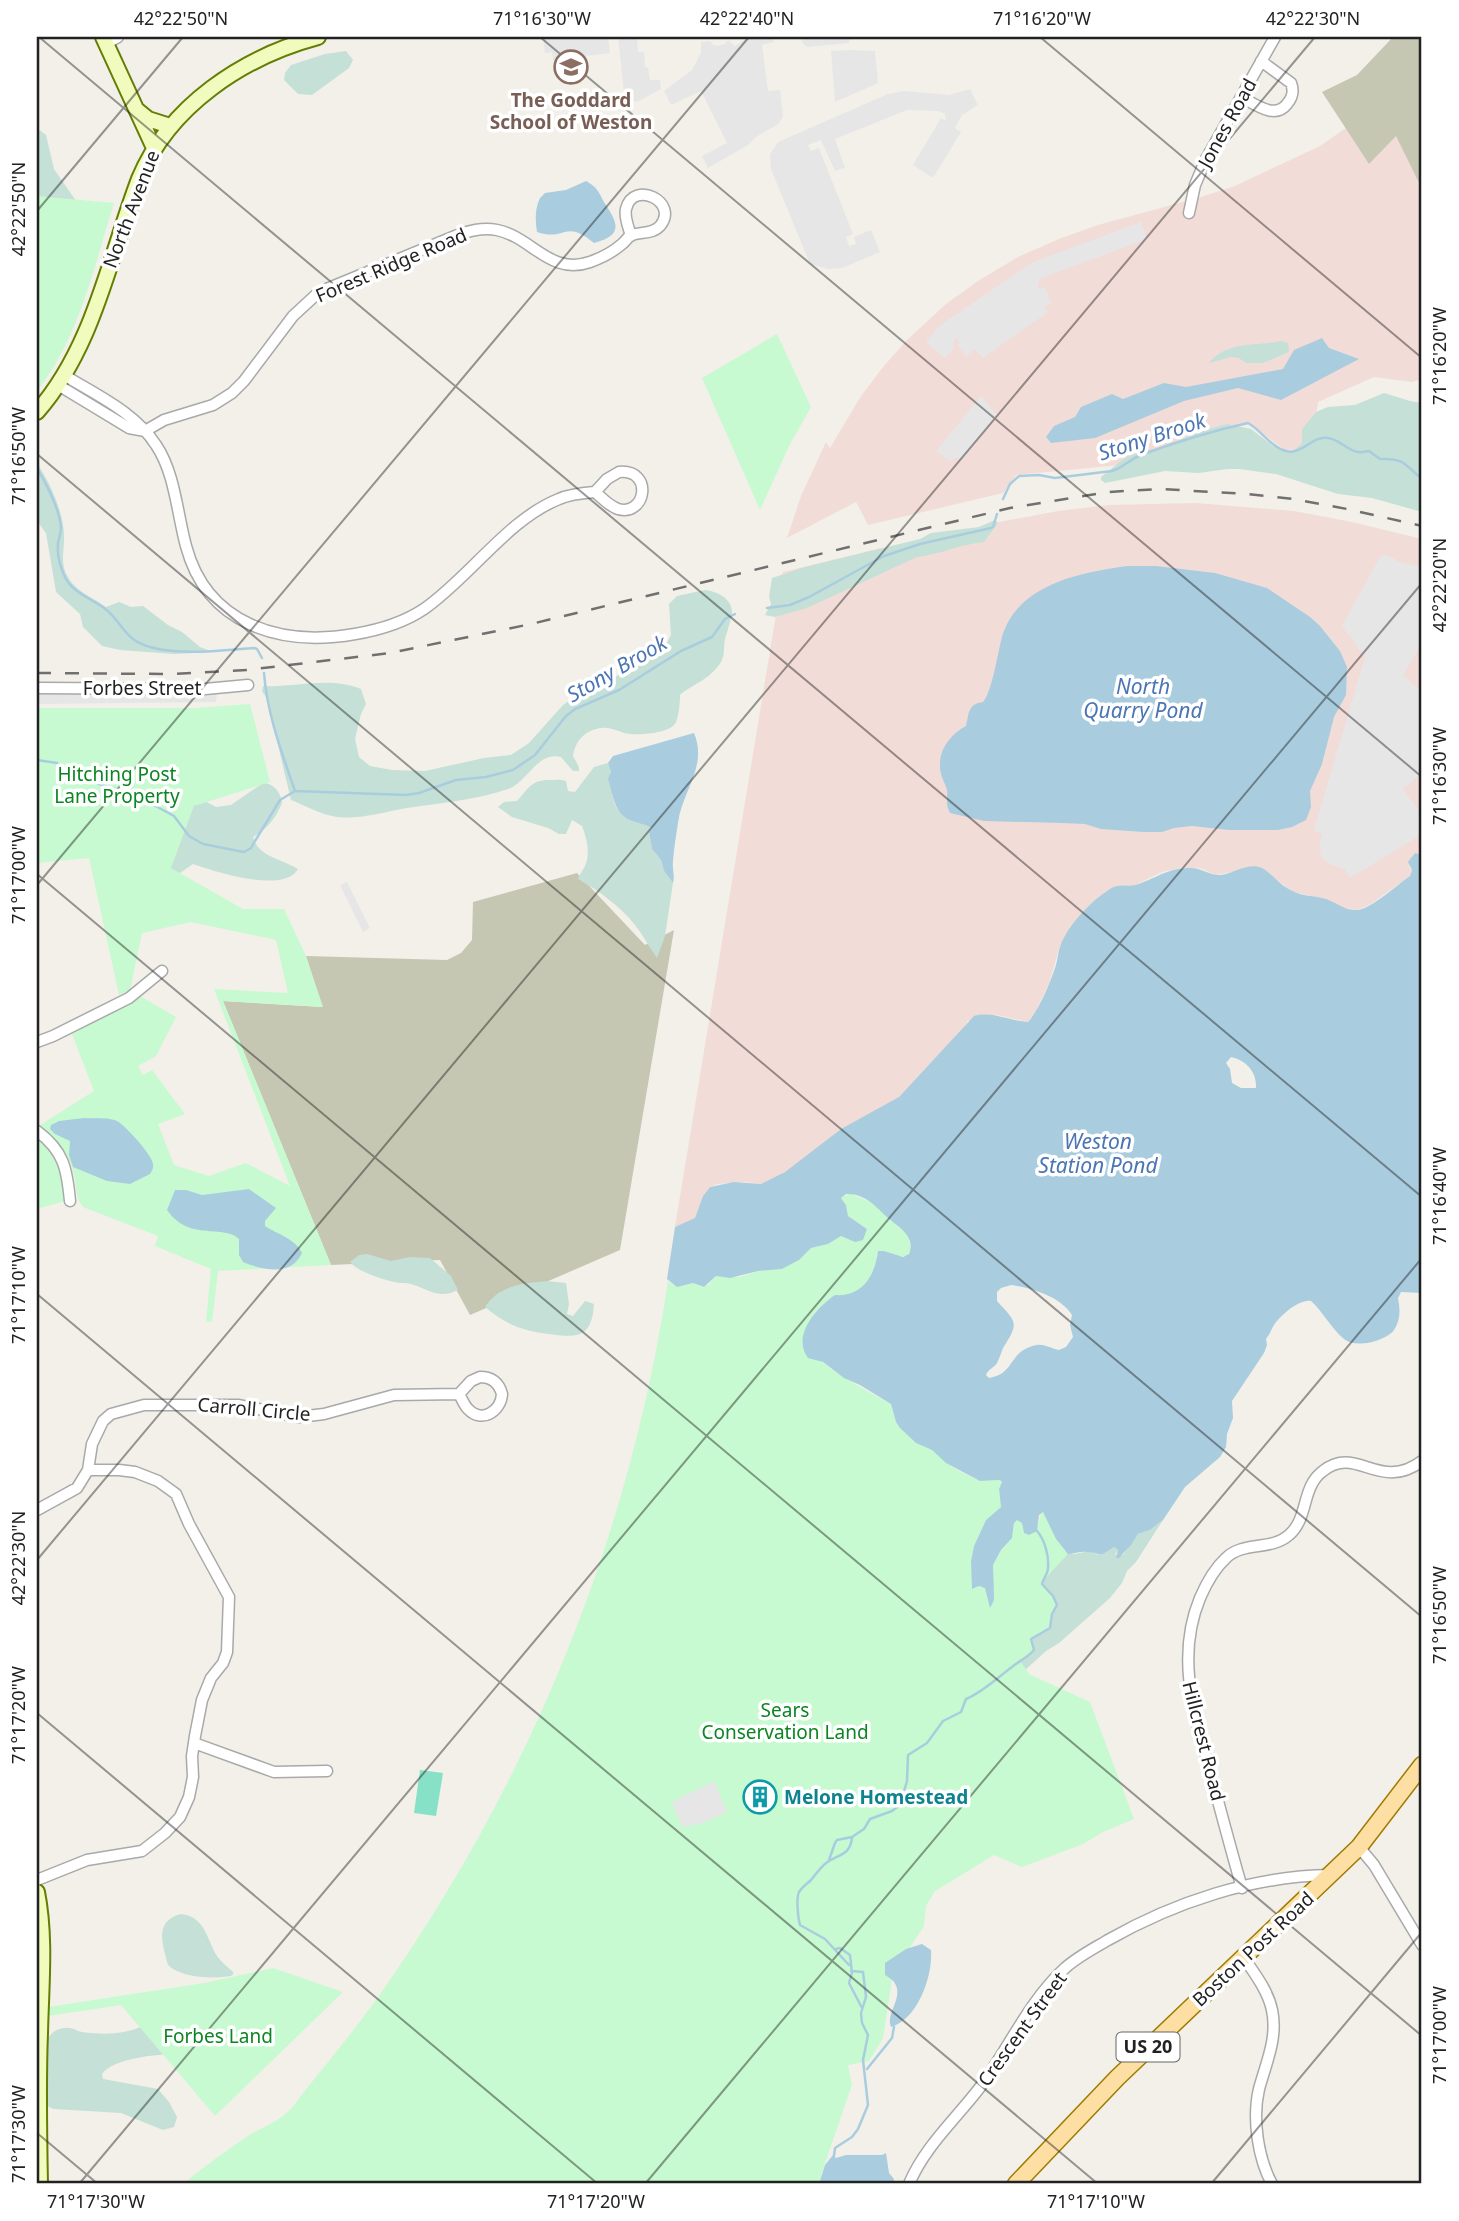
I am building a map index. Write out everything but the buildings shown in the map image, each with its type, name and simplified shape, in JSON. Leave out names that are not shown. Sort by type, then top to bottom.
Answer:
[{"type":"main road","name":"North Avenue","points":[[37,412],[61,380],[82,339],[136,188],[154,148],[170,126],[195,102],[242,70],[284,48],[318,37]]},
{"type":"main road","points":[[109,39],[154,148]]},
{"type":"main road","points":[[135,107],[148,119],[170,126]]},
{"type":"main road","name":"Boston Post Road","points":[[1016,2184],[1117,2078],[1359,1847],[1422,1765]]},
{"type":"main road","points":[[37,1892],[40,2184]]},
{"type":"street","name":"Jones Road","points":[[1189,213],[1202,167],[1275,37]]},
{"type":"street","points":[[1241,97],[1270,111],[1278,111],[1288,103],[1293,91],[1291,83],[1261,61]]},
{"type":"street","name":"Forest Ridge Road","points":[[145,431],[164,420],[212,405],[232,393],[293,316],[314,295],[331,286],[478,229],[509,234],[555,262],[574,266],[603,256],[631,236],[649,233],[660,226],[664,209],[657,198],[641,195],[630,201],[626,213],[631,236]]},
{"type":"street","points":[[61,380],[129,428],[145,431],[154,442],[165,462],[189,555],[204,587],[221,606],[242,621],[257,628],[290,636],[346,636],[408,619],[443,594],[538,510],[565,496],[595,492],[613,475],[625,472],[637,477],[643,489],[640,500],[625,510],[614,507],[595,492]]},
{"type":"street","name":"Forbes Street","points":[[37,688],[205,689],[248,685]]},
{"type":"street","points":[[37,1042],[129,998],[162,971]]},
{"type":"street","points":[[37,1131],[57,1147],[68,1178],[70,1201]]},
{"type":"street","name":"Carroll Circle","points":[[88,1471],[92,1444],[103,1421],[111,1414],[144,1405],[238,1405],[299,1417],[324,1415],[394,1395],[459,1394],[474,1379],[486,1377],[497,1383],[502,1398],[494,1412],[479,1415],[468,1409],[459,1394]]},
{"type":"street","name":"Hillcrest Road","points":[[1242,1888],[1190,1692],[1187,1652],[1189,1630],[1196,1608],[1214,1572],[1230,1553],[1272,1544],[1290,1535],[1298,1525],[1311,1483],[1323,1470],[1349,1462],[1362,1464],[1385,1474],[1399,1473],[1422,1461]]},
{"type":"street","points":[[37,1510],[77,1488],[88,1471],[119,1469],[158,1481],[176,1494],[189,1524],[229,1597],[227,1652],[211,1678],[202,1700],[194,1743],[193,1777],[189,1797],[180,1817],[142,1851],[87,1860],[37,1880]]},
{"type":"street","points":[[194,1743],[274,1772],[327,1771]]},
{"type":"street","points":[[1359,1847],[1374,1865],[1422,1945]]},
{"type":"street","name":"Crescent Street","points":[[909,2184],[918,2164],[985,2079],[1038,2001],[1063,1970],[1089,1951],[1151,1918],[1195,1901],[1299,1877],[1331,1875]]},
{"type":"street","points":[[1244,1958],[1265,1992],[1272,2007],[1274,2022],[1271,2053],[1257,2104],[1259,2140],[1263,2161],[1272,2184]]},
{"type":"shaded area","points":[[543,37],[608,37],[610,53],[553,60],[552,52],[545,53]]},
{"type":"shaded area","points":[[618,37],[637,37],[638,52],[644,52],[645,67],[648,68],[650,80],[660,80],[661,89],[639,101],[625,102]]},
{"type":"shaded area","points":[[749,37],[773,37],[774,42],[762,45],[768,91],[780,90],[783,117],[778,124],[748,145],[708,168],[702,156],[727,143],[701,91],[671,105],[664,91],[692,70],[701,53],[701,42],[710,41],[718,46],[728,40],[735,46]]},
{"type":"shaded area","points":[[801,37],[850,37],[849,43],[807,47]]},
{"type":"shaded area","points":[[1393,37],[1422,37],[1422,189],[1396,136],[1369,164],[1322,92],[1357,75]]},
{"type":"shaded area","points":[[831,51],[875,51],[878,83],[835,102]]},
{"type":"shaded area","points":[[970,89],[978,105],[962,115],[955,128],[961,132],[933,178],[913,165],[941,118],[946,121],[945,114],[939,111],[907,110],[835,139],[845,168],[835,171],[821,140],[808,145],[811,151],[819,148],[853,234],[846,237],[849,246],[856,244],[854,237],[871,230],[880,252],[842,268],[828,269],[810,264],[771,169],[770,155],[778,142],[888,94],[904,91],[949,95]]},
{"type":"shaded area","points":[[1346,128],[1369,163],[1396,135],[1422,189],[1422,379],[1412,382],[1374,377],[1318,402],[1312,439],[1300,449],[1285,450],[1247,422],[1120,465],[1016,475],[1003,493],[868,525],[856,502],[787,538],[801,496],[826,442],[830,448],[861,396],[883,367],[907,340],[946,304],[1018,257],[1098,225],[1235,186],[1320,146]]},
{"type":"shaded area","points":[[1141,222],[1147,239],[1041,278],[1038,289],[1045,287],[1051,303],[1044,306],[1048,312],[983,358],[975,349],[966,357],[957,345],[960,343],[956,337],[954,348],[945,358],[926,342],[938,327],[1031,263]]},
{"type":"shaded area","points":[[981,396],[997,415],[961,461],[956,457],[950,461],[936,451]]},
{"type":"shaded area","points":[[1196,503],[1294,511],[1422,539],[1422,855],[1419,854],[1409,867],[1412,870],[1410,876],[1371,904],[1357,910],[1293,892],[1268,873],[1232,872],[1215,875],[1200,868],[1180,868],[1162,872],[1133,886],[1114,887],[1091,906],[1067,933],[1059,949],[1050,981],[1028,1022],[997,1015],[968,1021],[896,1100],[841,1129],[771,1180],[761,1184],[746,1182],[710,1187],[703,1196],[695,1219],[675,1227],[783,572],[881,548],[884,555],[970,533],[994,523],[1058,511],[1109,505]]},
{"type":"shaded area","points":[[1381,555],[1422,567],[1422,643],[1403,675],[1422,692],[1422,773],[1403,789],[1422,818],[1422,834],[1350,878],[1345,869],[1331,865],[1322,858],[1319,847],[1322,834],[1314,830],[1365,657],[1342,626]]},
{"type":"shaded area","points":[[37,693],[217,694],[216,702],[37,704]]},
{"type":"shaded area","points":[[577,873],[645,945],[674,930],[620,1250],[470,1315],[440,1260],[331,1265],[223,1001],[322,1007],[306,956],[447,960],[461,953],[472,940],[473,902]]},
{"type":"shaded area","points":[[347,882],[370,928],[363,932],[340,885]]},
{"type":"shaded area","points":[[714,1781],[727,1812],[703,1823],[682,1827],[672,1802]]},
{"type":"green space","points":[[346,51],[353,60],[349,68],[312,95],[298,94],[284,80],[291,65],[325,54]]},
{"type":"green space","points":[[37,128],[46,135],[54,169],[83,211],[37,300]]},
{"type":"green space","points":[[37,196],[114,203],[75,325],[52,370],[37,391]]},
{"type":"green space","points":[[777,334],[811,407],[789,446],[760,510],[702,378]]},
{"type":"green space","points":[[1281,341],[1288,343],[1289,352],[1263,363],[1246,363],[1231,357],[1209,363],[1224,351],[1233,348]]},
{"type":"green space","points":[[1384,393],[1422,403],[1422,512],[1372,498],[1338,494],[1276,474],[1239,469],[1198,473],[1165,471],[1105,483],[1101,480],[1101,477],[1126,457],[1227,424],[1251,429],[1273,446],[1292,452],[1302,443],[1302,429],[1316,412],[1328,407],[1355,405]]},
{"type":"green space","points":[[37,463],[58,507],[64,534],[65,572],[75,587],[106,607],[119,602],[131,607],[143,606],[200,647],[213,652],[174,654],[120,650],[102,646],[83,627],[80,614],[56,592],[46,533],[37,521]]},
{"type":"green space","points":[[995,520],[998,523],[984,542],[917,557],[807,608],[775,617],[765,615],[771,604],[769,597],[772,578],[805,567],[920,539],[931,533],[979,527]]},
{"type":"green space","points":[[705,590],[723,596],[731,607],[732,614],[723,655],[719,665],[709,675],[680,695],[679,712],[673,726],[652,733],[636,734],[605,728],[596,729],[582,737],[574,751],[573,756],[579,771],[573,771],[561,757],[545,758],[508,789],[471,799],[350,817],[327,815],[291,800],[267,699],[262,691],[263,686],[337,683],[361,689],[366,704],[355,739],[359,757],[370,766],[425,771],[511,755],[529,743],[563,705],[585,690],[646,663],[663,650],[671,635],[669,604],[677,596]]},
{"type":"green space","name":"Hitching Post Lane Property","points":[[250,704],[270,782],[194,806],[171,868],[243,909],[284,909],[306,956],[323,1007],[223,1001],[331,1265],[218,1271],[212,1321],[206,1322],[211,1269],[155,1246],[158,1236],[83,1207],[67,1156],[51,1137],[37,1127],[94,1091],[72,1034],[140,996],[176,1017],[156,1056],[138,1066],[143,1075],[152,1070],[185,1114],[158,1124],[174,1165],[209,1176],[246,1163],[290,1186],[214,989],[288,993],[276,940],[191,922],[142,933],[130,990],[119,995],[89,858],[37,863],[37,708],[195,708]]},
{"type":"green space","points":[[37,714],[216,807],[231,805],[263,783],[274,787],[282,803],[270,823],[253,837],[265,853],[298,869],[279,880],[265,881],[233,876],[193,864],[180,873],[167,871]]},
{"type":"green space","points":[[608,763],[616,807],[630,818],[652,828],[649,832],[652,849],[673,883],[665,936],[657,958],[623,911],[578,879],[588,852],[582,826],[572,820],[566,834],[559,834],[512,817],[498,807],[504,802],[517,801],[530,786],[543,780],[566,781],[568,791],[575,792],[594,767]]},
{"type":"green space","points":[[37,1139],[52,1152],[60,1166],[65,1201],[37,1209]]},
{"type":"green space","name":"Sears Conservation Land","points":[[850,1193],[875,1204],[908,1235],[911,1249],[907,1256],[877,1253],[876,1266],[867,1282],[852,1294],[829,1300],[817,1310],[805,1330],[802,1345],[833,1370],[891,1404],[896,1422],[916,1443],[932,1450],[952,1467],[975,1479],[1002,1482],[999,1489],[1001,1507],[986,1520],[974,1546],[971,1561],[973,1589],[979,1586],[985,1588],[991,1606],[994,1600],[993,1565],[1012,1538],[1014,1522],[1018,1519],[1023,1530],[1038,1526],[1041,1512],[1045,1514],[1056,1539],[1068,1554],[1042,1582],[1057,1605],[1052,1614],[1050,1628],[1031,1639],[1034,1650],[1021,1662],[1029,1674],[1090,1702],[1134,1819],[1083,1844],[1022,1867],[994,1855],[935,1891],[926,1906],[924,1926],[893,1973],[883,2038],[869,2061],[848,2065],[852,2085],[821,2175],[844,2184],[183,2184],[242,2140],[279,2119],[293,2106],[376,2000],[431,1918],[480,1834],[525,1747],[564,1658],[599,1566],[627,1473],[650,1378],[668,1281],[677,1286],[693,1283],[702,1287],[708,1285],[716,1276],[740,1277],[758,1271],[782,1269],[799,1260],[811,1248],[828,1244],[841,1236],[851,1240],[867,1229],[848,1216],[846,1205],[841,1198]]},
{"type":"green space","points":[[367,1254],[391,1261],[410,1257],[430,1258],[451,1276],[458,1290],[445,1294],[434,1293],[373,1275],[350,1262],[359,1255]]},
{"type":"green space","points":[[548,1281],[566,1283],[569,1304],[567,1314],[573,1316],[585,1301],[594,1304],[590,1324],[581,1333],[568,1336],[531,1331],[507,1322],[485,1307],[497,1294],[505,1290],[521,1284]]},
{"type":"green space","points":[[1163,1520],[1110,1598],[1023,1672],[911,1706],[1012,1538],[1074,1554],[1090,1551],[1100,1554],[1114,1547],[1118,1550],[1115,1555],[1123,1555],[1138,1534],[1150,1530]]},
{"type":"green space","points":[[420,1770],[443,1773],[436,1816],[414,1813]]},
{"type":"green space","points":[[181,1914],[200,1924],[217,1956],[234,1973],[231,1976],[189,1975],[168,1965],[162,1941],[163,1927],[172,1917]]},
{"type":"green space","name":"Forbes Land","points":[[273,1968],[343,1992],[215,2116],[121,2005],[48,2016],[48,2007],[204,1983]]},
{"type":"green space","points":[[150,2022],[170,2054],[133,2059],[114,2065],[102,2074],[103,2079],[158,2089],[177,2117],[174,2127],[163,2130],[121,2113],[49,2107],[46,2103],[44,2055],[51,2034],[68,2028],[109,2034],[134,2029]]},
{"type":"water","points":[[586,181],[597,190],[612,216],[616,227],[614,232],[604,240],[594,243],[577,232],[537,232],[536,214],[540,198],[545,193],[566,190]]},
{"type":"water","points":[[1322,338],[1329,348],[1359,359],[1281,400],[1238,388],[1184,401],[1095,438],[1051,443],[1046,437],[1054,426],[1075,417],[1081,407],[1112,394],[1123,399],[1164,383],[1186,387],[1283,369],[1294,350]]},
{"type":"water","name":"North Quarry Pond","points":[[1127,566],[1156,566],[1215,573],[1267,588],[1310,617],[1340,651],[1347,667],[1346,695],[1334,717],[1322,764],[1310,791],[1311,807],[1306,820],[1278,830],[1229,830],[1192,826],[1162,832],[1143,832],[1101,829],[1085,824],[984,821],[950,813],[940,766],[942,752],[954,734],[966,726],[972,707],[983,702],[986,697],[1008,622],[1019,607],[1050,585],[1088,573]]},
{"type":"water","points":[[694,733],[698,757],[680,811],[673,861],[673,883],[652,849],[649,832],[652,828],[624,817],[617,807],[608,779],[611,772],[608,763],[613,756]]},
{"type":"water","name":"Weston Station Pond","points":[[1415,853],[1422,855],[1422,1293],[1401,1292],[1398,1298],[1399,1318],[1394,1330],[1384,1337],[1363,1343],[1344,1339],[1311,1301],[1301,1302],[1291,1308],[1274,1325],[1266,1339],[1264,1353],[1232,1401],[1233,1418],[1226,1447],[1220,1457],[1185,1487],[1163,1520],[1150,1530],[1138,1534],[1131,1545],[1116,1558],[1118,1550],[1114,1547],[1102,1554],[1068,1554],[1056,1539],[1043,1512],[1039,1515],[1037,1531],[1029,1535],[1024,1533],[1022,1523],[1017,1520],[1012,1538],[993,1565],[994,1600],[990,1608],[985,1588],[979,1586],[972,1589],[971,1561],[974,1546],[986,1520],[1001,1507],[999,1489],[1002,1482],[980,1481],[946,1463],[932,1450],[916,1443],[896,1422],[891,1404],[844,1378],[823,1362],[808,1358],[804,1349],[804,1332],[814,1314],[835,1295],[844,1295],[860,1289],[874,1269],[878,1251],[903,1257],[909,1254],[911,1248],[906,1233],[870,1202],[853,1194],[846,1194],[841,1198],[846,1205],[848,1216],[867,1229],[863,1240],[855,1242],[841,1236],[828,1244],[811,1248],[799,1260],[782,1269],[758,1271],[730,1278],[716,1276],[704,1287],[693,1283],[677,1287],[667,1279],[675,1227],[695,1218],[703,1196],[710,1187],[734,1182],[761,1184],[785,1172],[841,1129],[899,1097],[974,1016],[988,1015],[1028,1022],[1048,987],[1060,947],[1069,929],[1088,906],[1113,887],[1135,885],[1183,868],[1195,868],[1221,875],[1257,866],[1296,893],[1326,899],[1357,910],[1376,901],[1410,876],[1412,870],[1408,862]],"holes":[[[1231,1057],[1250,1068],[1255,1077],[1256,1088],[1241,1088],[1232,1083],[1230,1069],[1226,1063]],[[1011,1285],[1037,1291],[1061,1303],[1072,1315],[1070,1325],[1073,1337],[1066,1347],[1059,1350],[1040,1345],[1028,1348],[1021,1352],[1004,1372],[989,1378],[986,1375],[997,1363],[1014,1327],[1012,1318],[997,1301],[997,1292]]]},
{"type":"water","points":[[109,1119],[121,1124],[152,1160],[150,1174],[130,1184],[107,1181],[73,1167],[69,1155],[70,1141],[50,1129],[51,1125],[59,1121]]},
{"type":"water","points":[[249,1189],[276,1208],[265,1221],[265,1226],[291,1240],[302,1253],[291,1266],[268,1269],[243,1262],[239,1255],[239,1239],[225,1233],[185,1226],[167,1210],[175,1190],[202,1195]]},
{"type":"water","points":[[922,1944],[931,1950],[931,1960],[922,1995],[909,2015],[891,2027],[890,2016],[897,1988],[885,1975],[885,1963],[906,1949]]},
{"type":"water","points":[[886,2153],[893,2184],[819,2184],[825,2165],[833,2155],[836,2158]]},
{"type":"waterway","name":"Stony Brook","points":[[1003,499],[1010,484],[1019,476],[1039,475],[1055,478],[1112,471],[1154,450],[1248,423],[1273,445],[1289,452],[1301,449],[1316,440],[1328,438],[1354,451],[1369,451],[1380,459],[1400,461],[1422,479]]},
{"type":"waterway","points":[[37,468],[58,512],[61,527],[58,555],[67,581],[109,612],[129,636],[145,645],[175,651],[254,648],[262,658]]},
{"type":"waterway","name":"Stony Brook","points":[[767,608],[790,605],[809,597],[884,556],[920,544],[991,528],[997,514]]},
{"type":"waterway","name":"Stony Brook","points":[[37,760],[57,763],[78,777],[137,796],[174,816],[189,836],[203,844],[244,852],[251,848],[280,800],[295,791],[406,795],[456,780],[486,777],[513,770],[535,755],[566,716],[575,709],[619,690],[681,651],[712,637],[725,619],[735,614]]},
{"type":"waterway","points":[[264,673],[272,718],[295,791]]},
{"type":"waterway","points":[[829,1860],[837,1840],[852,1837],[864,1829],[870,1819],[900,1805],[907,1781],[908,1755],[927,1743],[943,1721],[961,1712],[966,1699],[984,1689],[1031,1653],[1034,1650],[1031,1639],[1050,1628],[1052,1614],[1057,1605],[1042,1584],[1048,1570],[1048,1558],[1037,1531]]},
{"type":"waterway","points":[[849,1965],[825,1939],[800,1925],[797,1903],[799,1892],[826,1863],[849,1848],[852,1838]]},
{"type":"waterway","points":[[836,1949],[840,1948],[850,1955],[852,1973],[849,1983],[862,2008]]},
{"type":"waterway","points":[[834,2156],[835,2148],[852,2137],[858,2129],[868,2105],[863,2060],[868,2035],[861,2013],[866,1997],[863,1972],[851,1971]]},
{"type":"waterway","points":[[867,2069],[892,2038],[894,2027]]},
{"type":"railway","points":[[37,673],[170,674],[247,670],[390,653],[531,624],[1010,508],[1108,492],[1161,489],[1247,494],[1293,499],[1422,526]]},
{"type":"place","name":"The Goddard School of Weston","points":[[571,67]]},
{"type":"place","name":"Melone Homestead","points":[[760,1797]]}]
